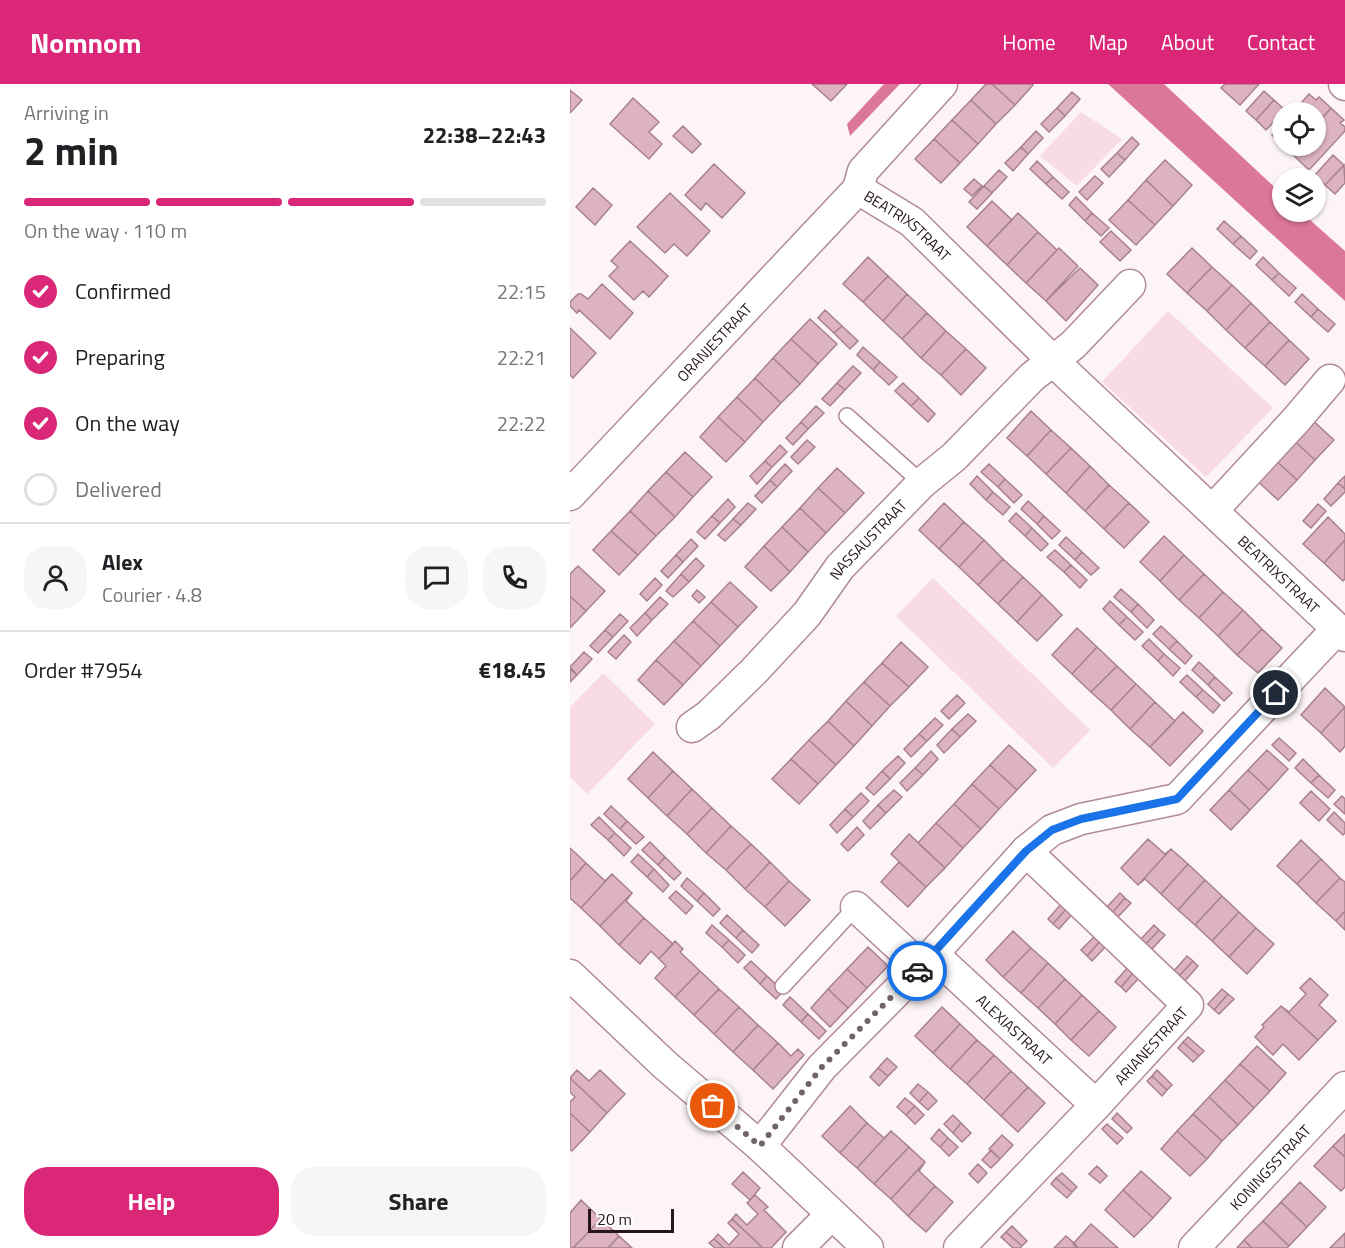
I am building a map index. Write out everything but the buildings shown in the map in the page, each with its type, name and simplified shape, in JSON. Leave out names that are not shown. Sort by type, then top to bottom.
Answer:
[{"type":"street","name":"BEATRIXSTRAAT","points":[[942,84],[863,171],[858,189],[912,222],[1052,360],[1341,632]]},
{"type":"street","name":"ORANJESTRAAT","points":[[570,495],[858,189]]},
{"type":"street","points":[[1052,360],[1073,345],[1130,285]]},
{"type":"street","name":"NASSAUSTRAAT","points":[[692,727],[709,715],[754,671],[807,614],[840,567],[922,483],[954,457],[1032,377],[1052,360]]},
{"type":"street","points":[[1213,510],[1296,420],[1334,384]]},
{"type":"street","points":[[760,1146],[822,1067],[927,961],[1026,851],[1052,830],[1081,819],[1177,799],[1341,632]]},
{"type":"street","name":"ARIANESTRAAT","points":[[959,1248],[1188,1005],[1026,851]]},
{"type":"street","points":[[856,907],[927,961]]},
{"type":"street","name":"ALEXIASTRAAT","points":[[927,961],[1096,1105]]},
{"type":"street","points":[[570,975],[665,1065],[760,1146],[868,1248]]},
{"type":"street","name":"KONINGSSTRAAT","points":[[1194,1248],[1345,1087]]},
{"type":"street","points":[[798,1248],[831,1215]]},
{"type":"lane","points":[[848,416],[922,483]]},
{"type":"lane","points":[[783,986],[856,907]]},
{"type":"shaded area","points":[[884,84],[900,84],[850,136],[847,124]]},
{"type":"shaded area","points":[[1108,84],[1164,84],[1272,185],[1272,222],[1312,222],[1345,251],[1345,301]]},
{"type":"shaded area","points":[[1081,112],[1122,139],[1077,186],[1040,156]]},
{"type":"shaded area","points":[[1168,311],[1273,408],[1206,477],[1102,382]]},
{"type":"shaded area","points":[[933,578],[1090,730],[1053,768],[896,616]]},
{"type":"shaded area","points":[[603,673],[655,724],[587,794],[570,777],[570,707]]},
{"type":"way so far","points":[[713,1106],[760,1146],[822,1067],[917,971]]},
{"type":"route","points":[[917,971],[1026,851],[1052,830],[1081,819],[1177,799],[1276,693]]}]
